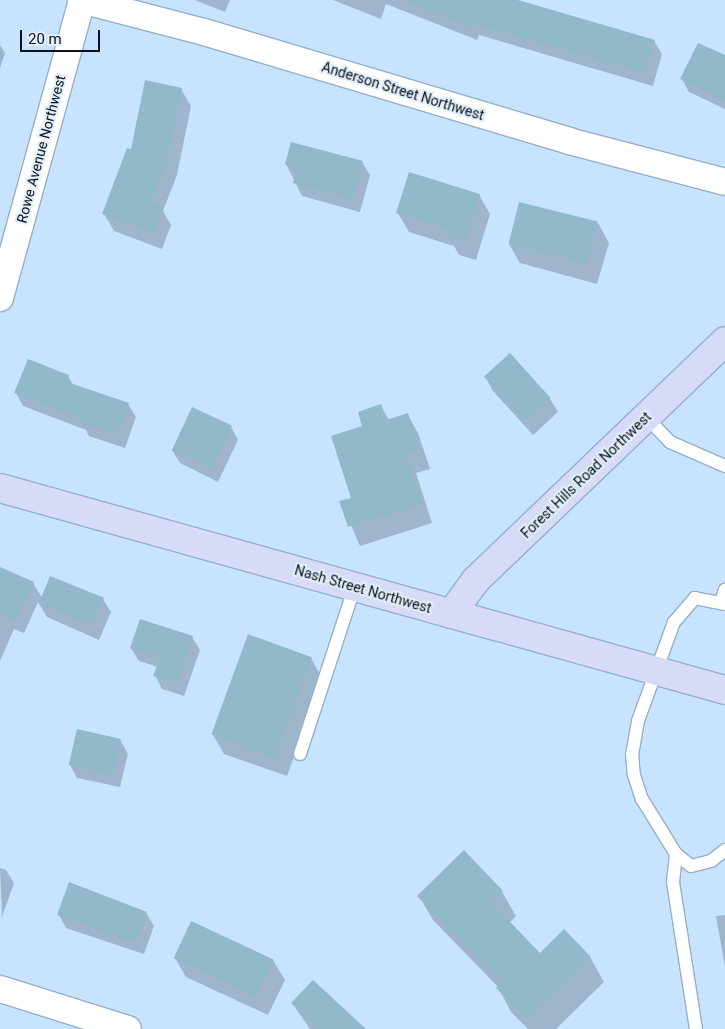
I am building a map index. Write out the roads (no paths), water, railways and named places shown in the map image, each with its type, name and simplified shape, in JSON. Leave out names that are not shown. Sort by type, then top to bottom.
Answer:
[{"type":"main road","name":"Forest Hills Road Northwest","points":[[451,614],[476,580],[725,341]]},
{"type":"main road","name":"Nash Street Northwest","points":[[0,488],[725,690]]},
{"type":"street","name":"Anderson Street Northwest","points":[[81,0],[204,32],[568,141],[725,182]]},
{"type":"street","name":"Rowe Avenue Northwest","points":[[0,298],[81,0]]},
{"type":"street","points":[[0,989],[128,1029]]},
{"type":"lane","points":[[646,417],[670,442],[725,466]]},
{"type":"lane","points":[[300,754],[355,586]]},
{"type":"lane","points":[[725,590],[723,603],[695,598],[674,622],[638,721],[632,754],[634,775],[642,799],[676,854],[691,866],[712,861],[725,850]]},
{"type":"lane","points":[[676,854],[673,882],[696,1029]]}]
